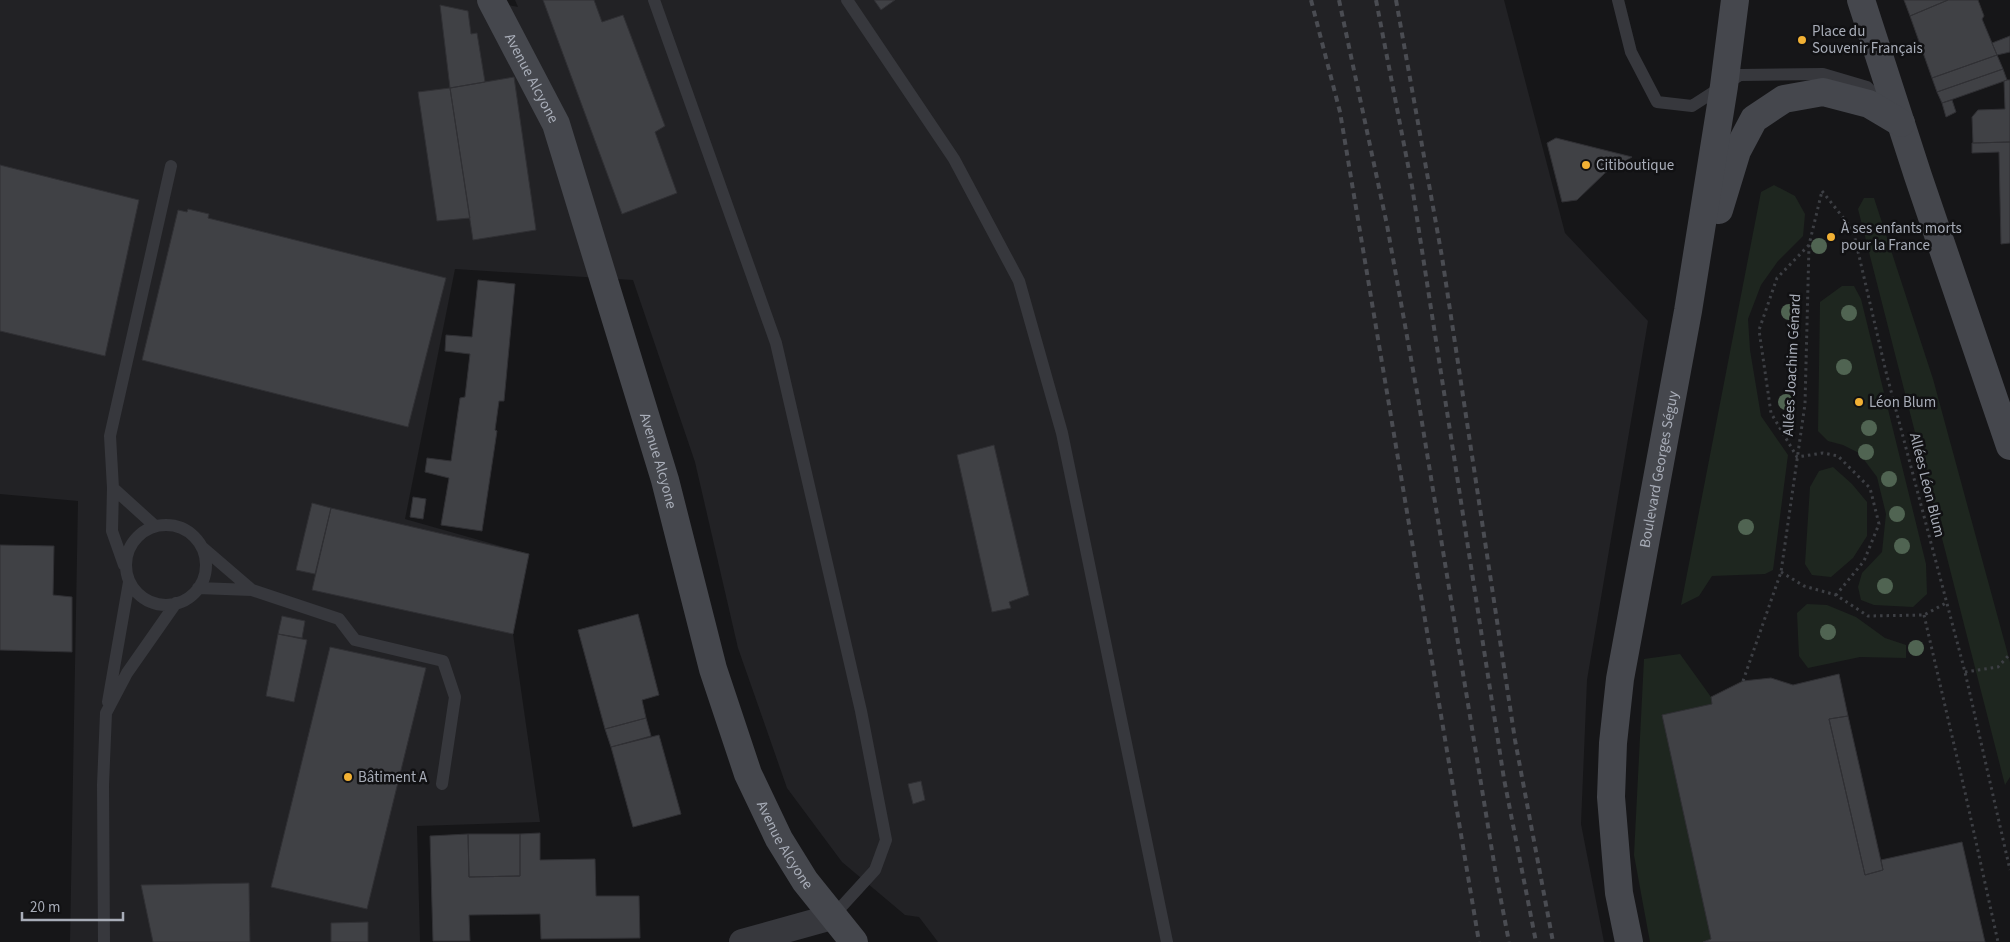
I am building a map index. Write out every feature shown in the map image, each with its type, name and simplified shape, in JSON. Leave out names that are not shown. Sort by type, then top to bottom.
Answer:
[{"type":"main road","name":"Avenue Alcyone","points":[[491,0],[556,124],[665,480],[713,669],[748,774],[779,839],[805,881],[832,918],[854,942]]},
{"type":"main road","name":"Boulevard Georges Séguy","points":[[1629,942],[1620,893],[1611,797],[1620,679],[1688,311],[1724,86],[1735,0]]},
{"type":"main road","points":[[1861,0],[1901,123],[2003,406],[2010,446]]},
{"type":"main road","points":[[1688,311],[1737,151],[1754,119],[1784,99],[1823,92],[1869,104],[1901,123]]},
{"type":"street","points":[[742,942],[832,918]]},
{"type":"lane","points":[[654,0],[776,343],[861,712],[886,840],[875,870],[832,918]]},
{"type":"lane","points":[[847,0],[954,158],[1019,281],[1062,433],[1167,942]]},
{"type":"lane","points":[[1618,0],[1631,52],[1657,102],[1692,106],[1740,75],[1823,74],[1867,87],[1901,123]]},
{"type":"lane","points":[[171,166],[110,436],[113,488],[112,531],[129,582],[137,593],[148,601],[162,604],[176,603],[189,598],[198,588],[204,575],[205,561],[202,547]]},
{"type":"lane","points":[[113,488],[155,526]]},
{"type":"lane","points":[[125,568],[127,555],[133,542],[142,532],[155,526],[169,524],[182,528],[194,536],[202,547],[252,590]]},
{"type":"lane","points":[[104,942],[103,785],[106,713],[129,582]]},
{"type":"lane","points":[[198,588],[252,590],[339,619],[355,640],[444,661],[455,697],[442,784]]},
{"type":"lane","points":[[106,713],[127,674],[176,603]]},
{"type":"path","name":"Allées Joachim Génard","points":[[1743,681],[1781,572],[1805,404],[1809,245],[1822,191]]},
{"type":"path","name":"Allées Léon Blum","points":[[1822,191],[1852,230],[1886,372],[1965,672],[2010,870]]},
{"type":"path","points":[[1809,245],[1777,278],[1759,330],[1771,413],[1797,457],[1823,453],[1838,456],[1870,488],[1879,524],[1864,561],[1836,595]]},
{"type":"path","points":[[1781,572],[1804,586],[1836,595],[1868,616],[1924,615],[1946,603]]},
{"type":"path","points":[[1924,615],[1998,942]]},
{"type":"path","points":[[1965,672],[1998,667],[2010,654]]},
{"type":"shaded area","points":[[0,0],[485,0],[518,7],[515,0],[1504,0],[1565,233],[1648,321],[1587,680],[1581,824],[1604,942],[938,942],[919,917],[905,915],[842,862],[787,788],[738,648],[695,462],[633,280],[455,269],[405,519],[529,554],[513,634],[540,822],[417,826],[420,942],[70,942],[78,501],[0,494]]},
{"type":"shaded area","points":[[1774,185],[1795,196],[1805,214],[1803,236],[1778,261],[1761,285],[1748,319],[1750,350],[1761,416],[1788,455],[1773,570],[1765,574],[1712,576],[1699,596],[1681,605],[1761,192]]},
{"type":"shaded area","points":[[1864,198],[1874,198],[1933,379],[2010,662],[2010,777],[2005,785],[1858,209]]},
{"type":"shaded area","points":[[1842,286],[1854,286],[1861,299],[1926,564],[1927,594],[1913,607],[1874,605],[1861,600],[1858,587],[1862,573],[1882,552],[1886,514],[1877,477],[1859,453],[1843,445],[1828,441],[1818,431],[1820,302]]},
{"type":"shaded area","points":[[1833,467],[1852,484],[1867,502],[1867,536],[1853,558],[1831,577],[1812,575],[1805,564],[1810,487],[1819,471]]},
{"type":"shaded area","points":[[1807,604],[1827,605],[1856,617],[1885,638],[1906,645],[1906,658],[1860,657],[1808,668],[1799,656],[1797,613]]},
{"type":"shaded area","points":[[1680,654],[1711,697],[1712,704],[1662,715],[1711,939],[1703,942],[1650,942],[1634,855],[1644,659]]},
{"type":"building","points":[[543,0],[594,0],[602,22],[623,15],[665,126],[655,132],[677,193],[622,214]]},
{"type":"building","points":[[874,0],[895,0],[881,10]]},
{"type":"building","points":[[1904,0],[1948,0],[1910,16]]},
{"type":"building","points":[[1948,0],[1978,0],[1984,16],[1982,19],[1997,55],[1932,78],[1910,16]]},
{"type":"building","points":[[440,5],[468,11],[471,34],[477,33],[485,82],[450,88]]},
{"type":"building","points":[[2010,36],[2010,52],[1997,55],[1992,43]]},
{"type":"building","points":[[1997,55],[2003,69],[1937,92],[1932,78]]},
{"type":"building","points":[[2003,69],[2007,80],[1942,103],[1937,92]]},
{"type":"building","points":[[514,77],[536,230],[473,240],[450,88]]},
{"type":"building","points":[[2010,80],[2010,142],[1973,143],[1972,117],[1978,110],[2005,109],[2004,81]]},
{"type":"building","points":[[450,88],[470,218],[437,221],[418,92]]},
{"type":"building","points":[[1952,100],[1956,112],[1946,117],[1942,103]]},
{"type":"building","name":"Citiboutique","points":[[1556,138],[1632,157],[1605,173],[1577,200],[1562,202],[1547,143]]},
{"type":"building","points":[[2010,142],[2010,243],[2001,244],[1999,152],[1972,153],[1972,143]]},
{"type":"building","points":[[0,165],[139,200],[105,356],[0,331]]},
{"type":"building","points":[[188,209],[209,214],[208,218],[446,278],[408,427],[142,360],[178,210],[187,212]]},
{"type":"building","points":[[478,280],[515,284],[504,401],[499,401],[495,430],[497,431],[482,531],[441,525],[449,478],[425,472],[427,458],[451,461],[460,398],[465,397],[470,354],[445,351],[446,335],[472,337]]},
{"type":"building","points":[[994,445],[1029,595],[1009,602],[1011,608],[992,612],[957,455]]},
{"type":"building","points":[[413,497],[426,499],[423,519],[410,517]]},
{"type":"building","points":[[312,503],[331,508],[315,574],[296,570]]},
{"type":"building","points":[[331,508],[529,554],[513,634],[312,590]]},
{"type":"building","points":[[0,545],[54,546],[53,595],[72,597],[72,652],[0,650]]},
{"type":"building","points":[[638,614],[659,695],[642,700],[646,718],[605,729],[578,630]]},
{"type":"building","points":[[282,616],[305,621],[302,638],[278,634]]},
{"type":"building","points":[[278,634],[307,640],[294,702],[266,696]]},
{"type":"building","name":"Bâtiment A","points":[[330,647],[426,668],[367,909],[271,887]]},
{"type":"building","points":[[1839,674],[1848,716],[1829,719],[1865,875],[1883,870],[1881,860],[1962,842],[1985,942],[1703,942],[1711,939],[1662,715],[1712,704],[1711,697],[1743,681],[1771,678],[1793,685]]},
{"type":"building","points":[[1848,716],[1883,870],[1865,875],[1829,719]]},
{"type":"building","points":[[646,718],[651,736],[611,747],[605,729]]},
{"type":"building","points":[[659,735],[681,814],[633,827],[611,747]]},
{"type":"building","points":[[921,781],[925,800],[913,804],[908,784]]},
{"type":"building","points":[[540,833],[540,860],[595,859],[596,896],[639,896],[640,938],[541,939],[540,914],[469,915],[470,941],[433,941],[430,836],[468,834],[469,877],[520,876],[520,834]]},
{"type":"building","points":[[468,834],[520,834],[520,876],[469,877]]},
{"type":"building","points":[[249,883],[250,942],[153,942],[141,885]]},
{"type":"building","points":[[368,922],[368,942],[331,942],[331,923]]},
{"type":"railway","points":[[1311,0],[1340,112],[1479,942]]},
{"type":"railway","points":[[1339,0],[1387,225],[1417,392],[1495,869],[1509,942]]},
{"type":"railway","points":[[1376,0],[1412,186],[1504,779],[1536,942]]},
{"type":"railway","points":[[1396,0],[1442,257],[1515,740],[1553,942]]},
{"type":"place","name":"Place du Souvenir Français","points":[[1802,40]]},
{"type":"place","name":"Citiboutique","points":[[1586,165]]},
{"type":"place","name":"À ses enfants morts pour la France","points":[[1831,237]]},
{"type":"place","name":"Léon Blum","points":[[1859,402]]},
{"type":"place","name":"Bâtiment A","points":[[348,777]]}]
